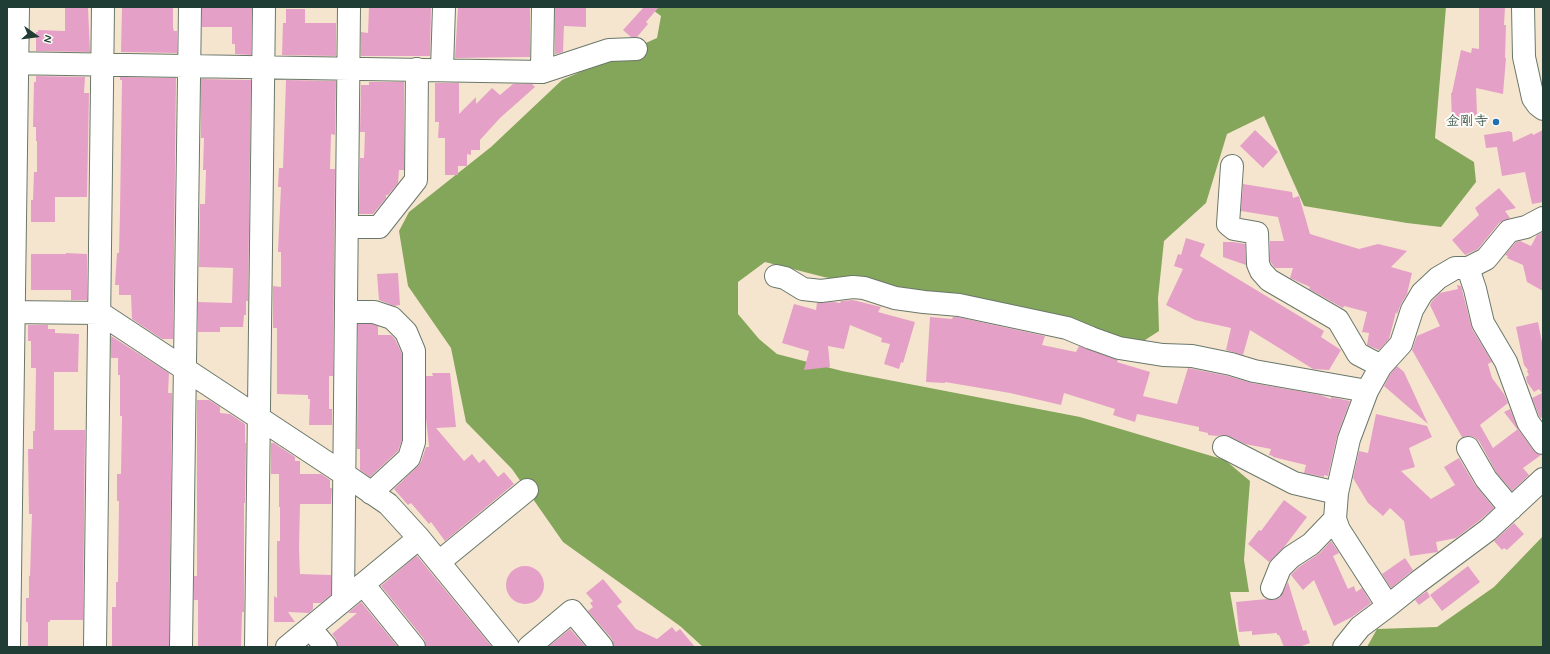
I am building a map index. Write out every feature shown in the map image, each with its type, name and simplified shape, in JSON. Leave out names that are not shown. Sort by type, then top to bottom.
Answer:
[{"type":"street","points":[[9,647],[12,63],[18,7]]},
{"type":"street","points":[[95,647],[103,7]]},
{"type":"street","points":[[181,647],[190,7]]},
{"type":"street","points":[[256,647],[264,7]]},
{"type":"street","points":[[343,601],[349,7]]},
{"type":"street","points":[[442,69],[444,7]]},
{"type":"street","points":[[542,72],[543,7]]},
{"type":"street","points":[[1523,7],[1524,57],[1533,98],[1543,109]]},
{"type":"street","points":[[12,63],[442,69],[542,72],[609,50],[636,48]]},
{"type":"street","points":[[347,227],[379,227],[416,180],[417,69]]},
{"type":"street","points":[[1232,166],[1228,224],[1234,229],[1257,233],[1258,264],[1261,272],[1269,280],[1338,320],[1358,354],[1381,366]]},
{"type":"street","points":[[1388,606],[1339,530],[1335,519],[1337,493],[1350,439],[1367,391],[1381,366],[1401,344],[1412,310],[1422,292],[1438,278],[1455,268],[1468,268],[1486,259],[1509,231],[1526,227],[1543,218]]},
{"type":"street","points":[[1468,268],[1475,289],[1483,324],[1506,362],[1528,422],[1543,443]]},
{"type":"street","points":[[776,276],[785,278],[803,289],[820,291],[853,287],[864,288],[895,298],[959,305],[1067,328],[1119,348],[1163,355],[1192,356],[1231,364],[1254,371],[1367,391]]},
{"type":"street","points":[[10,312],[100,313],[344,474],[388,504],[419,538],[508,647]]},
{"type":"street","points":[[346,312],[374,312],[392,318],[406,332],[414,351],[414,442],[409,458],[371,493]]},
{"type":"street","points":[[1224,447],[1294,484],[1337,493]]},
{"type":"street","points":[[1468,448],[1486,479],[1511,509]]},
{"type":"street","points":[[1344,647],[1360,627],[1488,530],[1543,479]]},
{"type":"street","points":[[439,562],[527,490]]},
{"type":"street","points":[[1272,588],[1280,568],[1311,544],[1335,519]]},
{"type":"street","points":[[287,647],[419,538]]},
{"type":"street","points":[[363,584],[414,647]]},
{"type":"street","points":[[529,647],[572,610],[602,647]]},
{"type":"street","points":[[310,628],[326,647]]},
{"type":"green space","points":[[649,7],[1446,7],[1435,138],[1474,162],[1476,182],[1441,227],[1304,206],[1264,116],[1227,134],[1206,203],[1164,241],[1158,298],[1159,331],[1142,342],[1041,318],[824,277],[765,262],[738,282],[738,314],[759,339],[777,354],[842,371],[1080,417],[1225,460],[1250,481],[1244,560],[1249,592],[1230,592],[1239,644],[1241,647],[703,647],[680,626],[563,542],[512,469],[466,422],[451,348],[408,286],[399,231],[409,212],[491,147],[562,80],[657,38],[661,16]]},
{"type":"green space","points":[[1543,536],[1543,647],[1367,647],[1377,629],[1437,627],[1494,587]]},
{"type":"building","points":[[65,7],[88,7],[90,52],[36,51],[36,32],[38,32],[38,30],[65,31]]},
{"type":"building","points":[[122,7],[173,7],[173,28],[174,31],[177,31],[177,53],[121,52]]},
{"type":"building","points":[[202,7],[252,7],[251,55],[235,54],[235,44],[232,44],[232,27],[202,27]]},
{"type":"building","points":[[369,7],[431,7],[430,56],[361,56],[361,32],[368,33]]},
{"type":"building","points":[[458,7],[530,7],[530,57],[455,58]]},
{"type":"building","points":[[555,7],[586,7],[586,27],[564,26],[563,52],[556,54],[555,54]]},
{"type":"building","points":[[644,7],[659,7],[646,22],[648,24],[637,37],[631,37],[623,30]]},
{"type":"building","points":[[1479,7],[1505,7],[1504,25],[1506,25],[1506,58],[1503,94],[1476,88],[1477,115],[1452,121],[1451,93],[1461,50],[1471,53],[1472,48],[1479,49]]},
{"type":"building","points":[[286,9],[305,9],[305,23],[336,23],[336,56],[282,55],[283,23],[286,23]]},
{"type":"building","points":[[36,76],[85,77],[84,93],[89,93],[87,197],[55,197],[55,222],[31,222],[31,200],[33,200],[34,172],[37,172],[36,127],[33,127],[34,82],[36,82]]},
{"type":"building","points":[[120,77],[176,78],[173,339],[162,339],[132,319],[131,295],[119,295],[119,285],[115,285],[117,253],[119,253],[122,80],[120,80]]},
{"type":"building","points":[[201,79],[251,80],[248,301],[246,301],[246,315],[244,315],[243,327],[220,327],[220,332],[198,332],[198,302],[232,303],[233,268],[199,267],[200,204],[205,204],[206,170],[203,170],[204,138],[201,138]]},
{"type":"building","points":[[286,80],[336,81],[335,135],[331,134],[330,169],[335,169],[333,376],[329,376],[329,409],[332,409],[332,425],[309,425],[310,399],[308,399],[308,395],[277,394],[277,328],[273,328],[273,286],[281,287],[281,252],[278,252],[281,187],[278,187],[279,168],[283,168]]},
{"type":"building","points":[[369,82],[404,82],[404,170],[399,170],[398,183],[388,195],[386,195],[386,198],[373,214],[359,214],[360,158],[364,158],[365,132],[360,132],[361,85],[369,85]]},
{"type":"building","points":[[435,83],[459,83],[459,114],[476,97],[476,104],[492,88],[500,95],[513,84],[532,84],[535,87],[500,118],[480,140],[480,150],[471,150],[471,155],[467,154],[467,166],[458,166],[458,175],[445,175],[445,138],[438,138],[439,122],[435,122]]},
{"type":"building","points":[[1255,130],[1278,152],[1263,168],[1240,146]]},
{"type":"building","points":[[1543,130],[1543,202],[1532,204],[1525,172],[1502,176],[1497,147],[1486,148],[1484,135],[1510,131],[1512,132],[1513,142],[1532,133],[1533,135]]},
{"type":"building","points":[[1243,184],[1292,192],[1293,198],[1299,196],[1310,234],[1359,249],[1378,244],[1407,251],[1391,267],[1412,273],[1407,294],[1397,314],[1396,312],[1389,339],[1379,350],[1367,345],[1369,333],[1362,332],[1367,312],[1344,306],[1343,308],[1309,289],[1310,287],[1290,278],[1293,268],[1275,268],[1270,261],[1270,241],[1284,241],[1278,217],[1241,211]]},
{"type":"building","points":[[1499,188],[1516,208],[1505,211],[1510,218],[1499,223],[1478,249],[1465,255],[1452,240],[1479,215],[1475,208]]},
{"type":"building","points":[[1543,232],[1543,291],[1527,282],[1523,265],[1507,258],[1508,256],[1505,255],[1516,242],[1520,241],[1531,246],[1537,235]]},
{"type":"building","points":[[1186,238],[1205,244],[1200,256],[1324,331],[1321,337],[1341,350],[1329,370],[1313,369],[1250,330],[1243,355],[1226,350],[1231,328],[1195,320],[1166,305],[1183,269],[1174,266],[1178,254],[1181,255]]},
{"type":"building","points":[[1223,242],[1245,244],[1246,265],[1223,257]]},
{"type":"building","points":[[31,254],[87,254],[87,300],[71,300],[71,290],[31,290]]},
{"type":"building","points":[[398,273],[400,305],[394,306],[379,300],[377,274]]},
{"type":"building","points":[[1457,285],[1461,286],[1472,329],[1492,362],[1488,364],[1492,378],[1504,394],[1508,403],[1480,425],[1493,448],[1518,429],[1533,450],[1541,455],[1523,468],[1529,475],[1512,491],[1496,472],[1479,441],[1474,437],[1462,437],[1412,350],[1417,336],[1440,326],[1430,305],[1432,301],[1440,293],[1458,289]]},
{"type":"building","points":[[853,300],[881,307],[878,312],[915,322],[903,363],[901,362],[899,369],[884,364],[890,344],[881,342],[882,338],[850,325],[844,349],[828,346],[830,367],[804,370],[809,351],[782,343],[794,304],[816,310],[817,303],[840,303],[841,301]]},
{"type":"building","points":[[930,317],[952,319],[953,317],[957,317],[1045,336],[1042,345],[1076,352],[1079,346],[1118,360],[1117,362],[1150,372],[1143,396],[1177,404],[1188,368],[1228,376],[1252,383],[1320,395],[1331,399],[1331,397],[1350,401],[1337,436],[1328,476],[1324,475],[1324,477],[1304,473],[1306,465],[1273,457],[1269,455],[1271,449],[1245,444],[1229,436],[1208,435],[1208,433],[1199,431],[1199,427],[1137,414],[1135,422],[1113,415],[1115,409],[1064,393],[1061,405],[1010,393],[945,382],[926,382]]},
{"type":"building","points":[[1538,322],[1543,347],[1543,417],[1540,418],[1532,398],[1542,393],[1539,389],[1534,392],[1527,382],[1526,377],[1529,375],[1528,370],[1524,365],[1516,327]]},
{"type":"building","points":[[358,324],[372,324],[378,326],[378,335],[391,335],[395,339],[402,354],[402,440],[398,451],[370,477],[360,470],[360,449],[357,449]]},
{"type":"building","points":[[28,325],[48,325],[48,329],[55,329],[55,333],[79,334],[78,372],[54,372],[54,430],[85,430],[83,620],[50,620],[50,622],[48,622],[48,647],[28,647],[28,622],[26,622],[26,598],[29,598],[32,514],[29,514],[28,449],[33,449],[33,431],[35,431],[36,368],[31,368],[31,341],[28,341]]},
{"type":"building","points":[[111,336],[169,373],[168,393],[172,393],[172,396],[169,647],[112,647],[112,607],[116,607],[116,582],[118,582],[119,501],[117,501],[117,474],[121,474],[122,416],[120,416],[120,375],[118,375],[118,358],[111,358]]},
{"type":"building","points":[[1397,366],[1404,372],[1428,424],[1384,386],[1391,373]]},
{"type":"building","points":[[432,373],[450,373],[456,427],[436,428],[464,461],[472,454],[479,463],[484,459],[498,477],[504,472],[514,484],[445,541],[431,522],[429,524],[411,503],[408,505],[394,489],[417,467],[421,462],[426,447],[429,447],[426,418],[426,376],[433,376]]},
{"type":"building","points":[[197,400],[209,400],[220,407],[220,413],[230,414],[245,424],[244,612],[242,612],[241,647],[198,647],[198,600],[194,600],[194,576],[197,576]]},
{"type":"building","points":[[1510,409],[1518,429],[1504,412]]},
{"type":"building","points":[[1376,414],[1427,426],[1432,437],[1409,448],[1415,467],[1401,471],[1431,499],[1455,485],[1444,467],[1459,458],[1475,485],[1494,508],[1456,538],[1436,542],[1438,552],[1410,556],[1404,521],[1390,508],[1383,516],[1368,503],[1353,478],[1359,451],[1368,453]]},
{"type":"building","points":[[271,443],[274,443],[295,457],[295,461],[300,461],[300,474],[321,474],[330,480],[330,488],[332,488],[331,504],[300,504],[299,548],[300,574],[331,575],[331,595],[321,603],[313,603],[313,609],[309,613],[288,612],[295,622],[274,622],[274,596],[277,598],[277,541],[280,541],[280,507],[279,474],[271,474]]},
{"type":"building","points":[[1284,500],[1307,517],[1285,546],[1269,562],[1248,544],[1259,530],[1261,531]]},
{"type":"building","points":[[1514,523],[1524,534],[1507,550],[1504,548],[1502,550],[1494,541]]},
{"type":"building","points":[[1331,541],[1339,553],[1333,556],[1348,589],[1354,586],[1356,592],[1362,588],[1371,603],[1352,617],[1334,626],[1314,580],[1303,590],[1291,575],[1299,567],[1320,553]]},
{"type":"building","points":[[416,556],[492,647],[426,647],[424,639],[381,586]]},
{"type":"building","points":[[1405,558],[1413,570],[1391,588],[1382,574]]},
{"type":"building","points":[[521,566],[529,566],[539,571],[543,578],[543,592],[539,599],[529,604],[521,604],[511,599],[509,596],[506,589],[506,581],[511,571],[514,569]]},
{"type":"building","points":[[1468,566],[1480,582],[1442,611],[1430,595]]},
{"type":"building","points":[[603,579],[622,602],[617,606],[636,629],[657,639],[672,627],[676,632],[680,629],[695,647],[614,647],[612,639],[588,611],[593,607],[590,603],[593,601],[586,593]]},
{"type":"building","points":[[1288,582],[1303,631],[1306,630],[1310,643],[1299,647],[1284,647],[1277,633],[1252,635],[1252,631],[1239,632],[1236,602],[1267,599],[1274,600],[1280,598]]},
{"type":"building","points":[[1427,591],[1430,597],[1419,605],[1415,600]]},
{"type":"building","points":[[361,602],[398,647],[338,647],[336,639],[332,634],[357,613],[348,613]]},
{"type":"building","points":[[570,629],[586,647],[548,647]]},
{"type":"place","name":"金剛寺","points":[[1496,122]]}]
